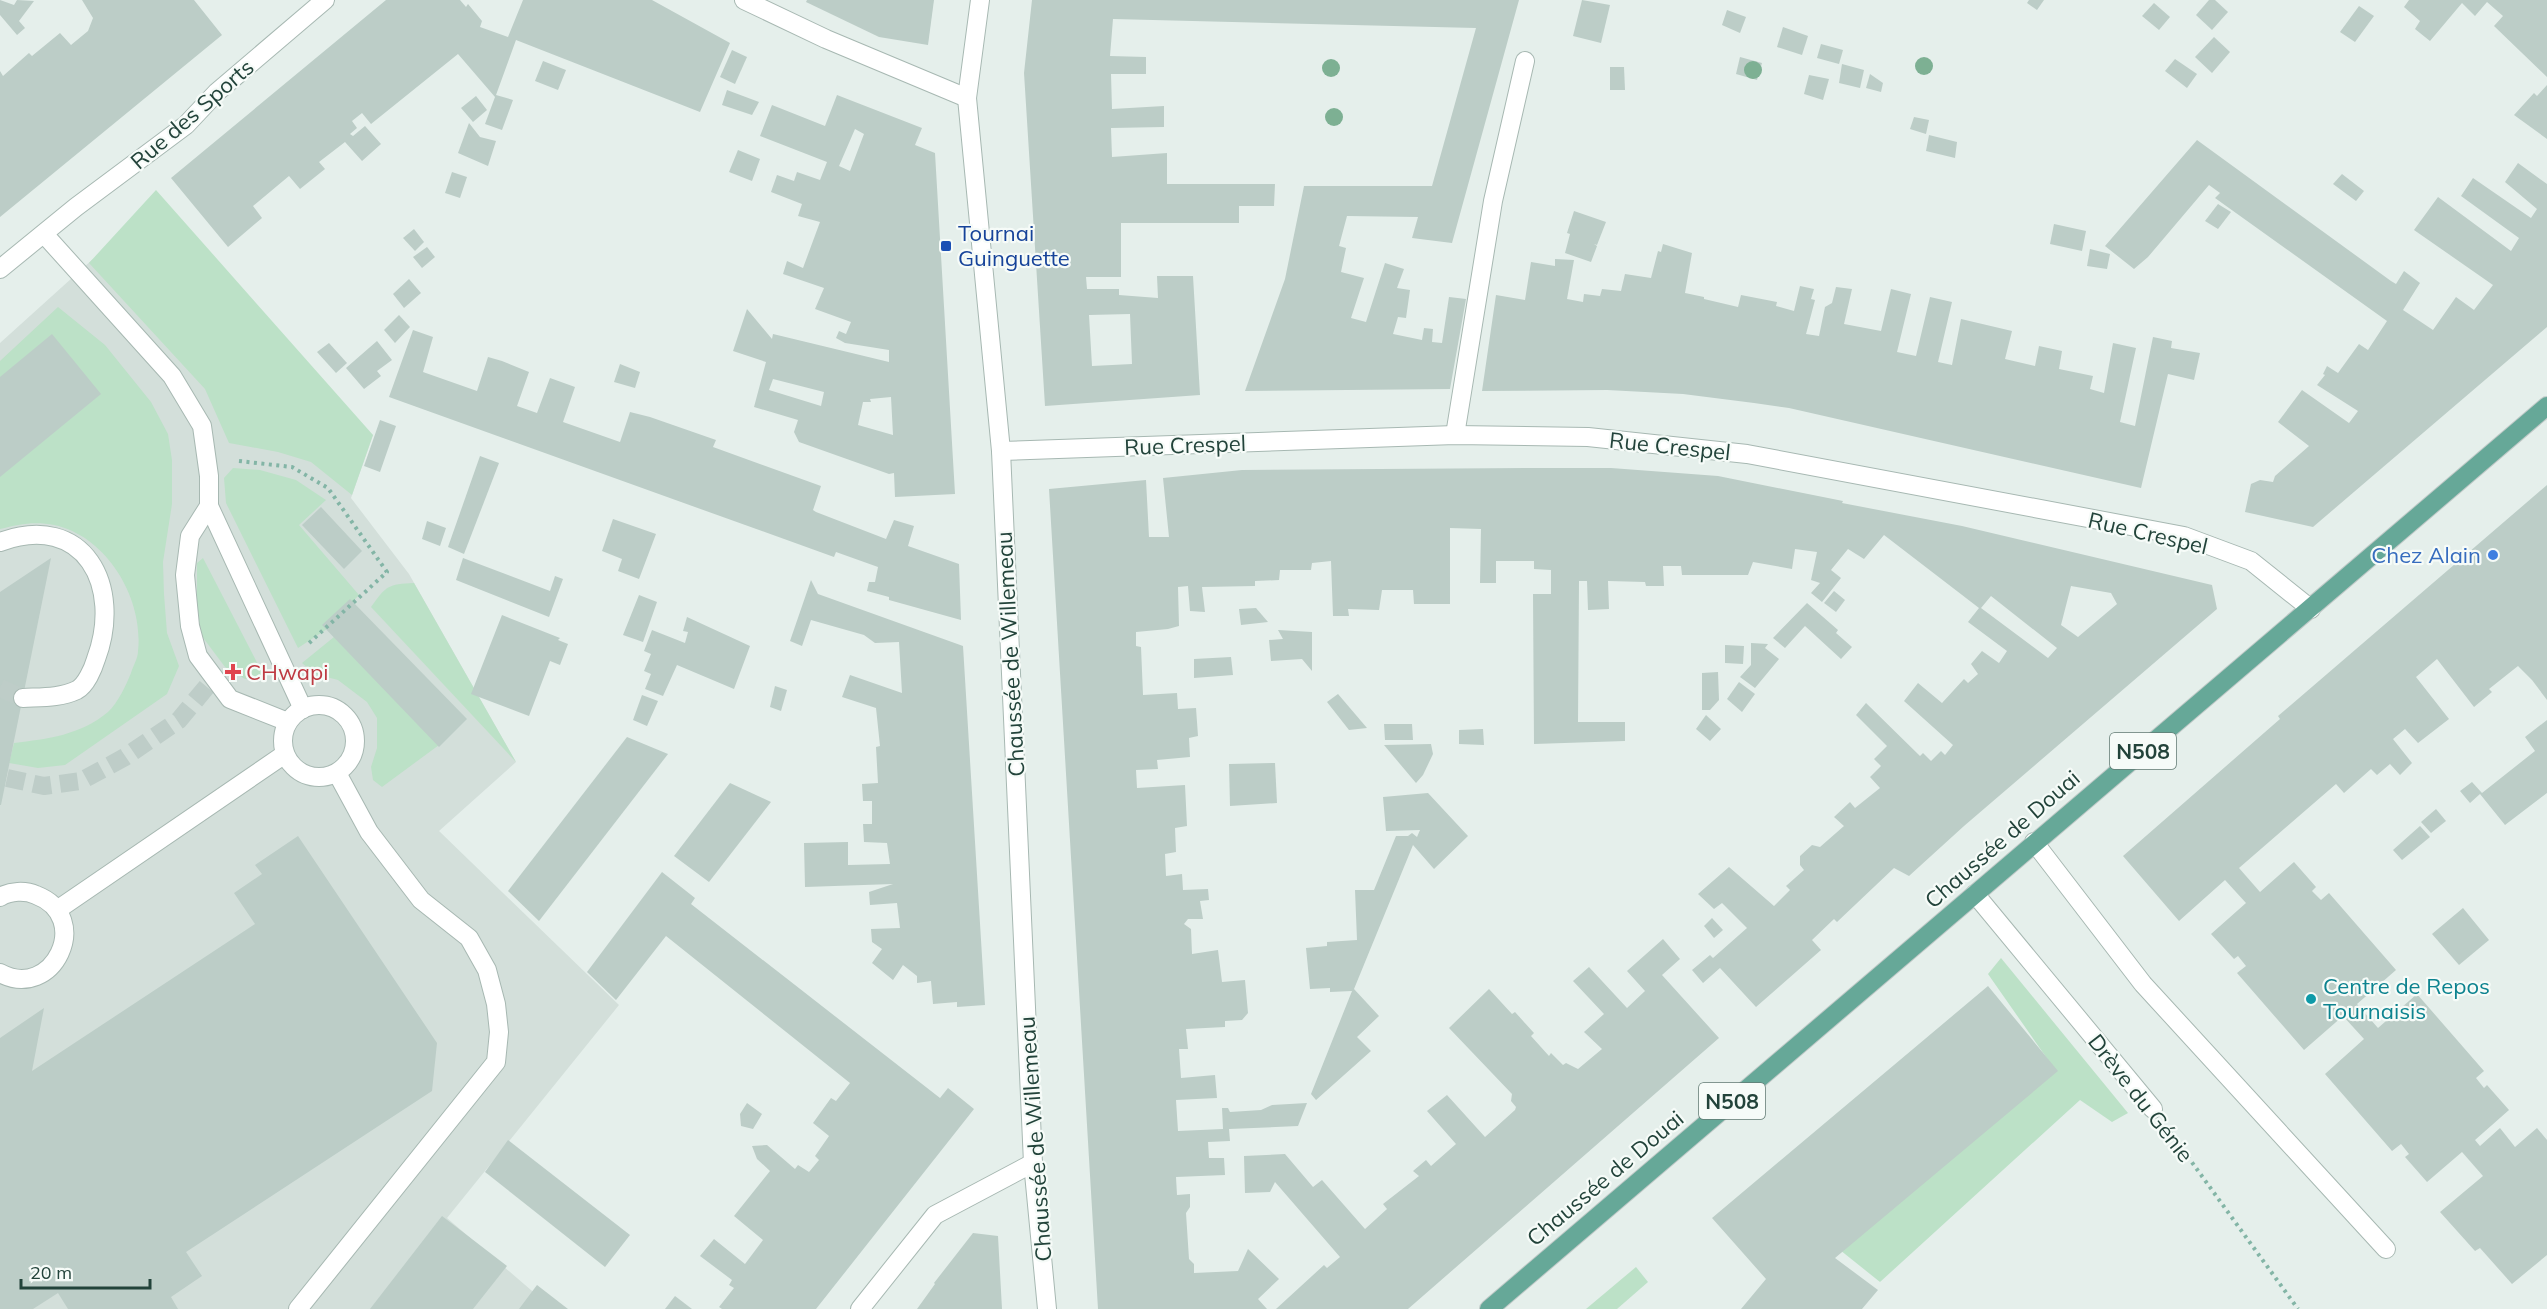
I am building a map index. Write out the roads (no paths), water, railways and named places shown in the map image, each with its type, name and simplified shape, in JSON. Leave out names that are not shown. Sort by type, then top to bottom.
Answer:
[{"type":"main road","name":"Chaussée de Douai","points":[[1489,1309],[2034,842],[2312,609],[2547,406]]},
{"type":"street","name":"Rue des Sports","points":[[0,269],[76,207],[186,126],[217,92],[325,0]]},
{"type":"street","points":[[744,0],[826,39],[967,98]]},
{"type":"street","name":"Chaussée de Willemeau","points":[[981,0],[967,98],[1001,451],[1033,1163],[1047,1309]]},
{"type":"street","points":[[1455,435],[1493,201],[1525,61]]},
{"type":"street","points":[[44,234],[172,376],[202,426],[207,458],[209,506],[303,709]]},
{"type":"street","name":"Rue Crespel","points":[[1001,451],[1455,435],[1588,437],[1747,454],[2184,536],[2252,561],[2312,609]]},
{"type":"street","points":[[209,506],[190,536],[185,575],[190,626],[198,656],[230,699],[288,722]]},
{"type":"street","points":[[0,542],[12,537],[44,533],[66,541],[86,554],[96,571],[105,602],[103,642],[92,670],[79,689],[54,697],[23,698]]},
{"type":"street","points":[[314,705],[339,710],[354,730],[353,754],[347,765],[337,773],[325,777],[312,777],[301,773],[291,765],[285,754],[284,733],[288,722],[303,709],[314,705]]},
{"type":"street","points":[[57,910],[285,754]]},
{"type":"street","points":[[298,1309],[496,1062],[499,1032],[496,1004],[487,970],[469,938],[421,900],[369,832],[337,773]]},
{"type":"street","points":[[2034,842],[2143,984],[2386,1249]]},
{"type":"street","points":[[0,897],[19,892],[33,893],[47,900],[57,910],[63,923],[65,937],[62,950],[55,963],[44,972],[31,978],[17,978],[0,973]]},
{"type":"street","name":"Drève du Génie","points":[[1976,894],[2153,1109]]},
{"type":"street","points":[[860,1309],[935,1215],[1033,1163]]},
{"type":"tunnel","points":[[7,778],[44,786],[81,781],[125,757],[179,720],[214,678]]},
{"type":"tunnel","points":[[0,688],[23,698]]},
{"type":"place","name":"Tournai Guinguette","points":[[946,246]]},
{"type":"place","name":"Chez Alain","points":[[2493,555]]},
{"type":"place","name":"CHwapi","points":[[233,672]]},
{"type":"place","name":"Centre de Repos Tournaisis","points":[[2311,999]]}]
